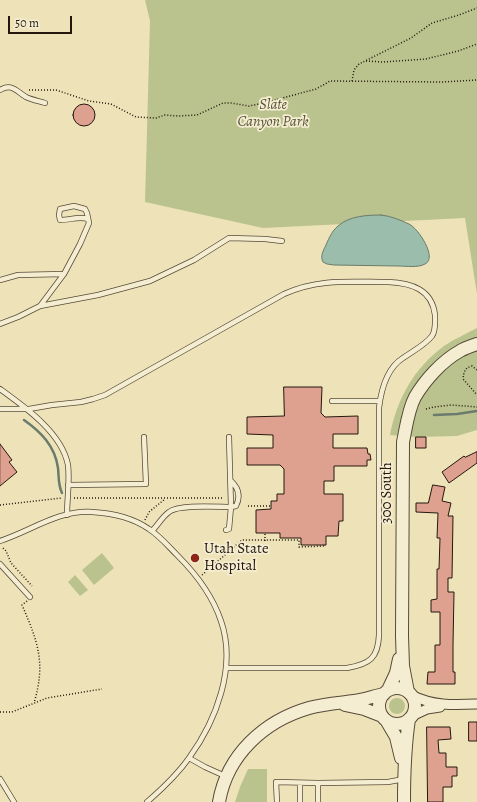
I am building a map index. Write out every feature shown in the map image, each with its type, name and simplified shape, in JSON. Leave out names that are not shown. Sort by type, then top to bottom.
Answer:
[{"type":"street","name":"300 South","points":[[409,694],[403,666],[402,636],[403,442],[415,398],[428,379],[444,362],[460,351],[477,344]]},
{"type":"street","name":"300 South","points":[[386,692],[399,663],[402,636]]},
{"type":"street","points":[[219,802],[226,776],[234,761],[250,742],[267,727],[288,715],[309,708],[356,701],[400,688],[423,701],[454,705]]},
{"type":"street","points":[[386,692],[380,699],[379,705],[384,718],[396,737],[399,745],[404,779]]},
{"type":"street","points":[[404,802],[404,779],[411,717],[415,705],[409,694]]},
{"type":"street","points":[[330,704],[364,709],[397,724],[403,723],[427,709],[454,705],[477,704]]},
{"type":"lane","points":[[0,90],[8,87],[14,87],[35,101],[45,103]]},
{"type":"lane","points":[[40,306],[64,274],[89,223],[88,219],[85,209],[74,206],[60,209],[60,220],[79,217],[88,219]]},
{"type":"lane","points":[[0,324],[40,306],[98,295],[150,281],[194,260],[229,238],[282,241]]},
{"type":"lane","points":[[0,280],[18,275],[64,274]]},
{"type":"lane","points":[[0,409],[29,409],[93,400],[105,395],[296,288],[316,283],[333,282],[406,284],[416,286],[428,296],[432,302],[434,310],[435,328],[432,335],[418,348],[401,359],[394,367],[383,387],[380,401],[379,635],[378,647],[374,655],[366,663],[347,668],[226,668]]},
{"type":"lane","points":[[0,389],[29,409],[58,441],[65,454],[68,467],[67,515]]},
{"type":"lane","points":[[332,401],[380,401]]},
{"type":"lane","points":[[68,485],[146,484],[144,437]]},
{"type":"lane","points":[[226,530],[229,529],[231,507],[230,437]]},
{"type":"lane","points":[[152,531],[169,512],[175,509],[236,506],[238,502],[238,488],[230,480]]},
{"type":"lane","points":[[0,541],[47,520],[67,515],[90,512],[113,515],[133,521],[152,531],[182,560],[198,579],[215,606],[222,622],[225,638],[226,668],[220,695],[213,716],[189,758],[171,780],[147,802]]},
{"type":"lane","points":[[0,564],[30,597]]},
{"type":"lane","points":[[189,758],[226,776]]},
{"type":"lane","points":[[0,779],[14,802]]},
{"type":"lane","points":[[277,802],[276,782],[318,784],[388,782],[404,779]]},
{"type":"lane","points":[[300,783],[300,802]]},
{"type":"lane","points":[[318,784],[318,802]]},
{"type":"path","points":[[352,81],[354,70],[359,64],[411,38],[432,23],[477,8]]},
{"type":"path","points":[[366,61],[382,62],[426,59],[458,51],[477,44]]},
{"type":"path","points":[[19,91],[40,89],[56,90],[89,101],[111,104],[136,117],[156,118],[165,116],[197,115],[223,103],[249,106],[316,89],[330,81],[442,82],[477,80]]},
{"type":"path","points":[[477,370],[472,366],[467,368],[464,372],[463,379],[477,395]]},
{"type":"path","points":[[426,409],[451,405],[477,407]]},
{"type":"path","points":[[0,505],[63,498]]},
{"type":"path","points":[[70,498],[223,498]]},
{"type":"path","points":[[145,520],[149,512],[166,498]]},
{"type":"path","points":[[248,506],[271,506]]},
{"type":"path","points":[[265,533],[265,541]]},
{"type":"path","points":[[198,579],[242,540],[299,540],[299,546],[325,545]]},
{"type":"path","points":[[3,548],[6,551],[11,563],[32,586]]},
{"type":"path","points":[[30,597],[25,604],[22,605],[35,634],[41,664],[40,678],[34,703]]},
{"type":"path","points":[[0,712],[12,712],[47,698],[102,689]]},
{"type":"green space","name":"Slate Canyon Park","points":[[145,0],[477,0],[477,294],[465,218],[263,228],[145,202],[150,21]]},
{"type":"green space","points":[[477,328],[477,430],[457,436],[416,437],[390,435],[402,397],[408,385],[424,364],[444,346]]},
{"type":"green space","points":[[102,553],[114,568],[94,585],[82,570]]},
{"type":"green space","points":[[75,575],[88,590],[80,596],[68,582]]},
{"type":"green space","points":[[397,698],[403,700],[405,706],[403,712],[397,714],[391,712],[389,706],[391,700]]},
{"type":"green space","points":[[248,769],[267,769],[267,802],[235,802]]},
{"type":"shaded area","points":[[381,215],[395,218],[409,224],[417,231],[428,250],[428,261],[425,264],[419,266],[334,265],[323,262],[323,251],[334,230],[338,226],[353,218]]},
{"type":"building","points":[[84,104],[92,107],[95,115],[92,123],[84,126],[76,123],[73,115],[76,107]]},
{"type":"building","points":[[284,387],[322,387],[321,413],[325,417],[358,416],[358,434],[333,434],[333,448],[367,448],[368,454],[370,454],[371,460],[367,460],[367,466],[334,466],[334,481],[324,481],[324,494],[343,494],[343,521],[339,521],[338,536],[326,536],[326,545],[301,545],[301,538],[280,538],[280,533],[256,533],[256,510],[271,509],[271,501],[277,501],[277,494],[284,494],[284,469],[280,465],[247,465],[247,448],[273,448],[273,435],[247,434],[247,417],[284,416]]},
{"type":"building","points":[[416,437],[426,437],[426,448],[416,448]]},
{"type":"building","points":[[0,444],[12,460],[9,462],[17,472],[0,486]]},
{"type":"building","points":[[477,452],[477,463],[449,483],[442,472],[464,456],[465,457]]},
{"type":"building","points":[[433,485],[445,487],[442,501],[451,503],[448,516],[453,516],[452,578],[448,578],[448,592],[454,592],[453,672],[455,672],[455,684],[427,684],[428,672],[435,672],[435,645],[440,645],[440,612],[431,612],[431,600],[437,599],[437,569],[439,569],[440,538],[437,538],[438,513],[416,512],[416,503],[428,503]]},
{"type":"building","points":[[469,722],[477,722],[477,741],[469,741]]},
{"type":"building","points":[[427,727],[450,727],[451,739],[438,740],[439,753],[446,753],[446,767],[457,767],[457,776],[452,776],[452,787],[443,787],[443,802],[428,802]]},
{"type":"waterway","points":[[434,415],[477,411]]},
{"type":"waterway","points":[[24,420],[36,429],[46,440],[54,453],[62,493]]},
{"type":"place","name":"Utah State Hospital","points":[[195,558]]}]
